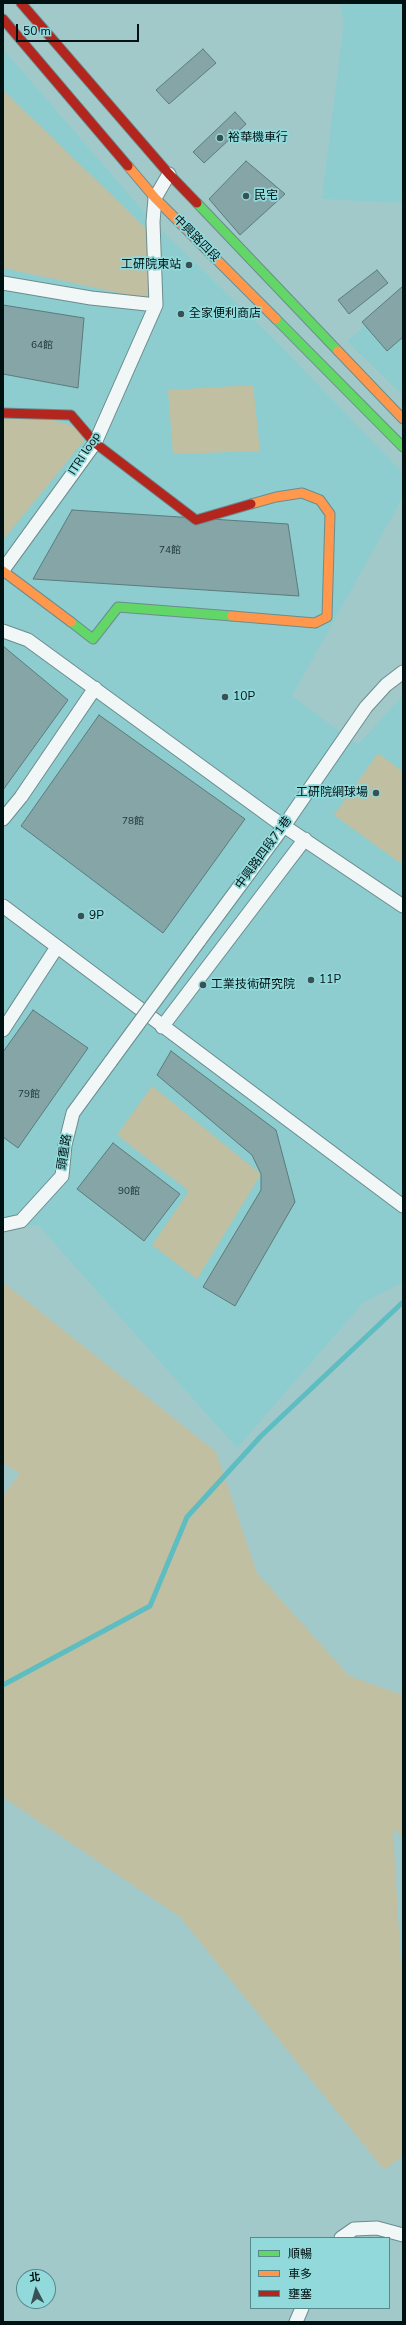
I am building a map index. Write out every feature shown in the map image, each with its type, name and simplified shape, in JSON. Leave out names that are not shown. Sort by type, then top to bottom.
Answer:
[{"type":"main road","name":"中興路四段","points":[[21,3],[168,174],[403,419]]},
{"type":"main road","name":"中興路四段","points":[[3,19],[155,198],[403,447]]},
{"type":"main road","points":[[3,413],[71,415],[95,443],[196,520],[276,497],[302,492],[320,500],[330,514],[327,617],[315,623],[118,607],[93,639],[3,571]]},
{"type":"street","name":"ITRI loop","points":[[3,571],[95,443],[156,304],[153,222],[155,198],[168,174]]},
{"type":"street","points":[[3,284],[91,298],[156,304]]},
{"type":"street","points":[[3,631],[28,640],[284,826],[403,906]]},
{"type":"street","name":"中興路四段71巷","points":[[111,1061],[284,826],[366,707],[386,685],[403,672]]},
{"type":"street","points":[[3,819],[21,797],[95,688]]},
{"type":"street","points":[[162,1027],[304,839]]},
{"type":"street","points":[[3,906],[162,1027],[403,1206]]},
{"type":"street","points":[[3,1030],[57,947]]},
{"type":"street","name":"頭重路","points":[[3,1225],[21,1221],[62,1176],[65,1145],[73,1113],[111,1061]]},
{"type":"street","points":[[342,2237],[354,2229],[377,2228],[403,2235]]},
{"type":"street","points":[[296,2322],[302,2309]]},
{"type":"shaded area","points":[[340,3],[403,3],[403,203],[322,199],[344,23]]},
{"type":"shaded area","name":"工業技術研究院","points":[[3,49],[153,222],[278,343],[403,473],[403,497],[292,696],[358,745],[403,695],[403,1282],[363,1303],[237,1448],[38,1225],[3,1226]]},
{"type":"shaded area","points":[[403,294],[403,396],[347,341]]},
{"type":"green space","points":[[3,90],[155,237],[156,301],[3,268]]},
{"type":"green space","points":[[253,385],[260,451],[173,454],[168,390]]},
{"type":"green space","points":[[3,407],[92,431],[3,540]]},
{"type":"green space","name":"工研院網球場","points":[[378,753],[403,772],[403,858],[400,863],[334,815]]},
{"type":"green space","points":[[152,1086],[261,1174],[197,1279],[152,1245],[189,1191],[117,1135]]},
{"type":"green space","points":[[3,1282],[216,1452],[257,1573],[349,1676],[403,1695],[403,1837],[393,1829],[401,1967],[403,1970],[403,2156],[384,2170],[180,1917],[3,1797],[3,1495],[20,1474],[3,1463]]},
{"type":"building","points":[[203,49],[216,63],[169,104],[156,90]]},
{"type":"building","name":"裕華機車行","points":[[235,112],[246,124],[204,163],[193,152]]},
{"type":"building","name":"民宅","points":[[246,161],[285,194],[240,235],[209,199]]},
{"type":"building","points":[[377,270],[388,283],[349,314],[338,300]]},
{"type":"building","points":[[403,286],[403,337],[387,351],[362,322]]},
{"type":"building","points":[[3,305],[84,318],[78,388],[3,374]]},
{"type":"building","points":[[72,510],[288,524],[299,596],[33,579]]},
{"type":"building","points":[[3,646],[68,700],[3,790]]},
{"type":"building","points":[[99,715],[245,819],[163,933],[21,826]]},
{"type":"building","points":[[33,1010],[88,1048],[18,1148],[3,1137],[3,1052]]},
{"type":"building","points":[[171,1051],[276,1130],[295,1202],[235,1306],[203,1287],[261,1190],[261,1174],[252,1155],[157,1075]]},
{"type":"building","points":[[113,1143],[180,1194],[144,1241],[77,1189]]},
{"type":"waterway","points":[[3,1685],[150,1606],[187,1517],[261,1436],[403,1302]]},
{"type":"traffic: fast","points":[[197,203],[338,351]]},
{"type":"traffic: fast","points":[[276,319],[403,447]]},
{"type":"traffic: fast","points":[[71,622],[93,639],[118,607],[232,616]]},
{"type":"traffic: slow","points":[[128,166],[155,198],[276,319]]},
{"type":"traffic: slow","points":[[338,351],[403,419]]},
{"type":"traffic: slow","points":[[232,616],[315,623],[327,617],[330,514],[320,500],[302,493],[276,497],[251,504]]},
{"type":"traffic: slow","points":[[3,571],[71,622]]},
{"type":"traffic: jam","points":[[21,3],[169,174],[197,203]]},
{"type":"traffic: jam","points":[[3,19],[128,166]]},
{"type":"traffic: jam","points":[[3,413],[71,415],[95,443],[196,520],[251,504]]},
{"type":"place","name":"裕華機車行","points":[[220,138]]},
{"type":"place","name":"民宅","points":[[246,196]]},
{"type":"place","name":"工研院東站","points":[[189,265]]},
{"type":"place","name":"全家便利商店","points":[[181,314]]},
{"type":"place","name":"10P","points":[[225,697]]},
{"type":"place","name":"工研院網球場","points":[[376,793]]},
{"type":"place","name":"9P","points":[[81,916]]},
{"type":"place","name":"11P","points":[[311,980]]},
{"type":"place","name":"工業技術研究院","points":[[203,985]]}]
